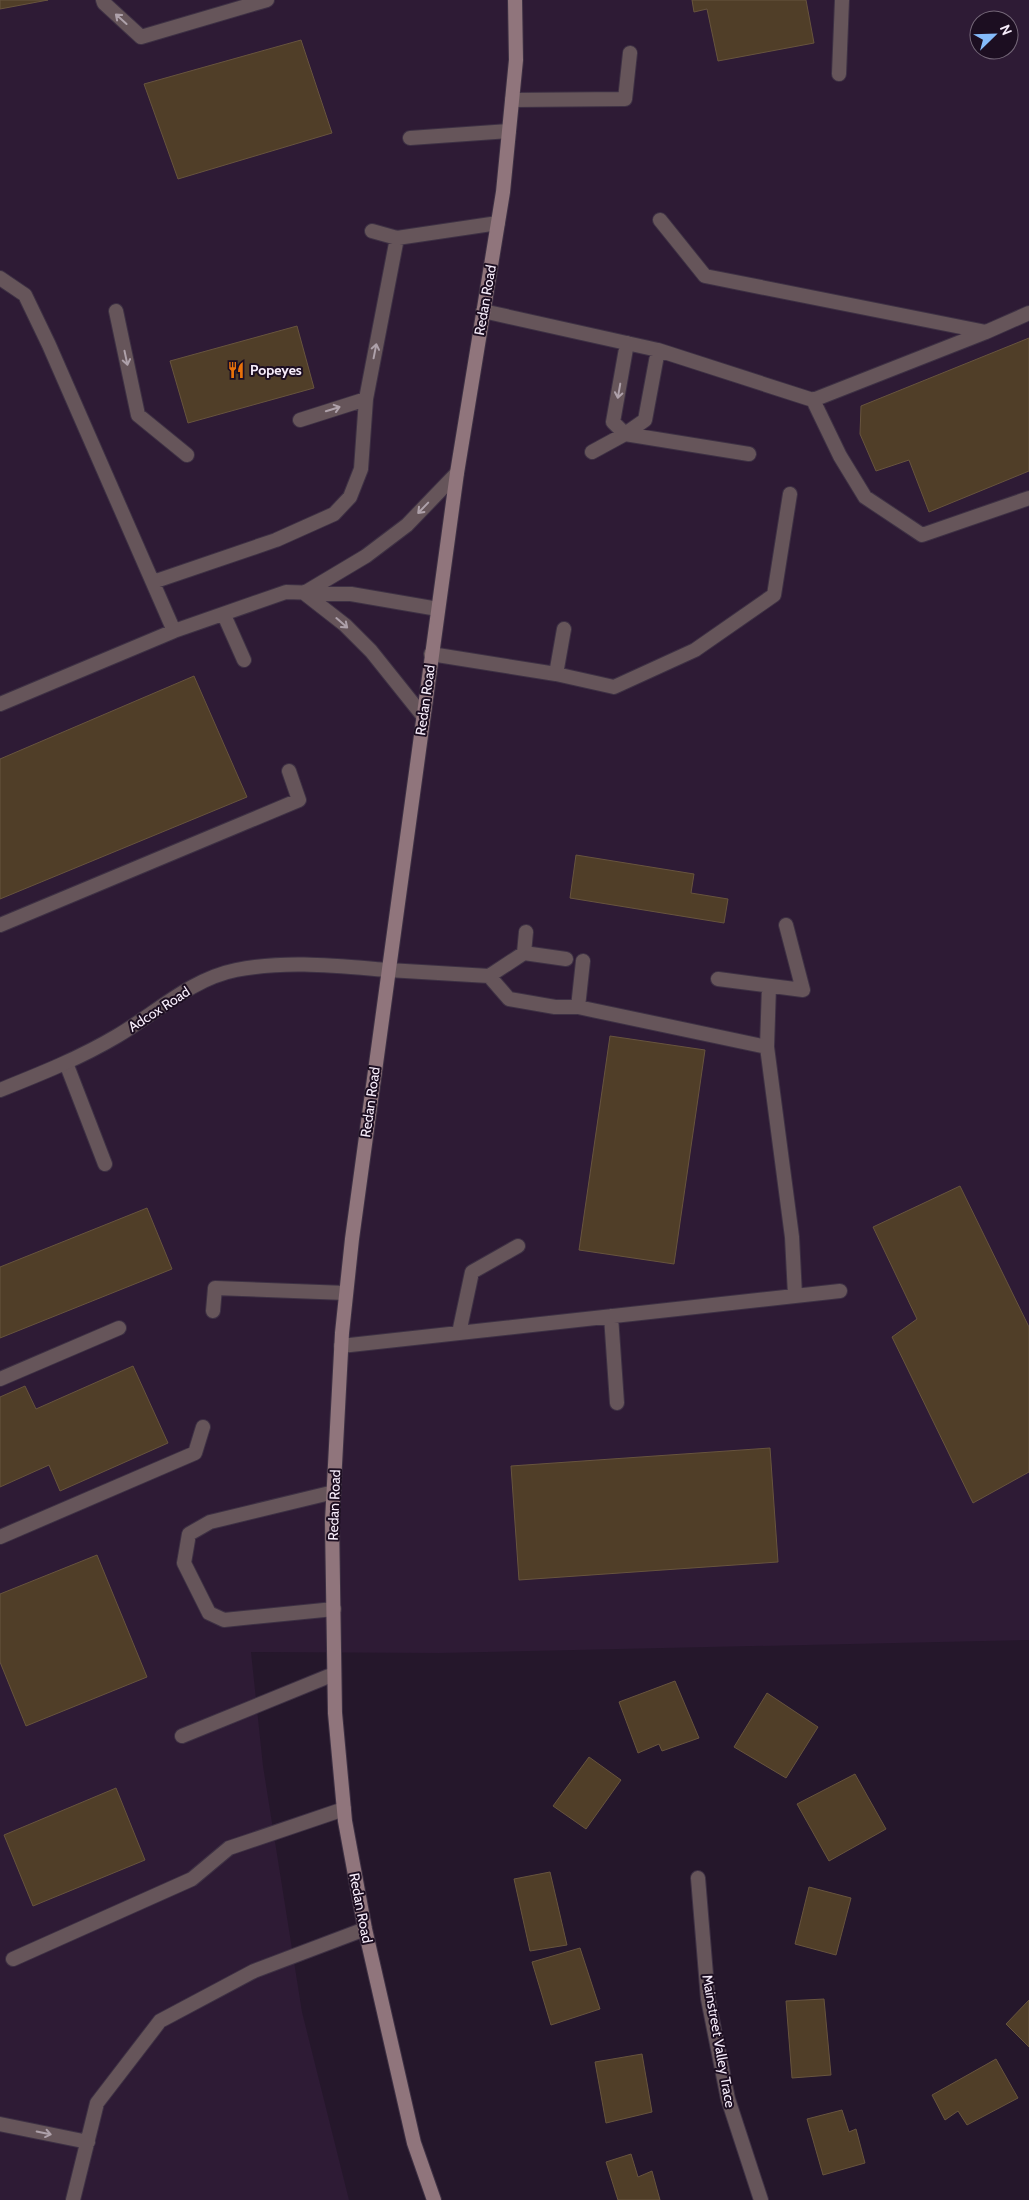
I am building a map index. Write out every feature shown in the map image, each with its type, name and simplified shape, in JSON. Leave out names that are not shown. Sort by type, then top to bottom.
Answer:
[{"type":"main road","name":"Redan Road","points":[[434,2200],[414,2143],[364,1929],[344,1809],[335,1713],[334,1492],[341,1346],[346,1293],[431,654],[457,473],[498,223],[516,60],[515,0]]},
{"type":"street","points":[[104,0],[104,3],[141,37],[267,0]]},
{"type":"street","points":[[839,74],[842,0]]},
{"type":"street","points":[[512,100],[625,99],[630,54]]},
{"type":"street","points":[[410,138],[509,131]]},
{"type":"street","points":[[660,220],[705,276],[986,332]]},
{"type":"street","points":[[372,231],[397,238],[498,223]]},
{"type":"street","points":[[153,582],[276,540],[334,514],[350,497],[361,469],[366,399],[397,238]]},
{"type":"street","points":[[0,278],[25,295],[49,345],[174,631]]},
{"type":"street","points":[[116,311],[138,415],[187,455]]},
{"type":"street","points":[[483,311],[658,350],[813,400],[986,332],[1029,313]]},
{"type":"street","points":[[627,343],[614,422],[625,434],[749,454]]},
{"type":"street","points":[[592,452],[625,434],[645,420],[658,350]]},
{"type":"street","points":[[300,420],[366,399]]},
{"type":"street","points":[[813,400],[840,456],[865,498],[922,535],[1029,498]]},
{"type":"street","points":[[304,593],[366,556],[407,525],[457,473]]},
{"type":"street","points":[[431,654],[556,674],[614,687],[695,650],[774,595],[790,494]]},
{"type":"street","points":[[0,704],[174,631],[286,592],[351,594],[438,609]]},
{"type":"street","points":[[304,593],[344,625],[371,651],[423,716]]},
{"type":"street","points":[[224,615],[244,660]]},
{"type":"street","points":[[556,674],[564,629]]},
{"type":"street","points":[[0,925],[299,800],[288,771]]},
{"type":"street","points":[[718,979],[803,990],[786,925]]},
{"type":"street","points":[[524,954],[526,932]]},
{"type":"street","points":[[566,959],[524,954],[488,976],[509,999],[555,1006],[578,1007],[767,1047]]},
{"type":"street","points":[[578,1007],[583,961]]},
{"type":"street","name":"Adcox Road","points":[[0,1090],[66,1063],[118,1036],[190,988],[235,970],[281,965],[325,964],[488,976]]},
{"type":"street","points":[[770,986],[767,1047],[792,1237],[795,1296]]},
{"type":"street","points":[[66,1063],[105,1164]]},
{"type":"street","points":[[458,1334],[472,1272],[518,1246]]},
{"type":"street","points":[[213,1311],[215,1288],[346,1293]]},
{"type":"street","points":[[341,1346],[840,1291]]},
{"type":"street","points":[[611,1316],[617,1403]]},
{"type":"street","points":[[0,1379],[119,1328]]},
{"type":"street","points":[[0,1537],[195,1453],[203,1427]]},
{"type":"street","points":[[334,1492],[210,1522],[189,1534],[184,1562],[209,1613],[224,1620],[334,1609]]},
{"type":"street","points":[[182,1736],[334,1674]]},
{"type":"street","points":[[13,1959],[192,1879],[229,1848],[344,1809]]},
{"type":"street","name":"Mainstreet Valley Trace","points":[[698,1878],[708,1999],[728,2099],[761,2200]]},
{"type":"street","points":[[73,2200],[97,2103],[160,2021],[254,1970],[364,1929]]},
{"type":"street","points":[[0,2124],[88,2142]]},
{"type":"shaded area","points":[[0,0],[1029,0],[1029,1640],[439,1653],[251,1652],[263,1766],[302,2012],[349,2200],[0,2200]]},
{"type":"building","points":[[0,0],[48,0],[0,9]]},
{"type":"building","points":[[692,0],[806,0],[814,43],[718,61],[707,9],[694,12]]},
{"type":"building","points":[[301,40],[332,133],[178,179],[144,84]]},
{"type":"building","points":[[297,326],[314,388],[188,423],[170,361]]},
{"type":"building","points":[[1029,338],[1029,471],[929,512],[909,460],[876,471],[860,434],[861,406]]},
{"type":"building","points":[[194,676],[247,797],[0,899],[0,759]]},
{"type":"building","points":[[576,855],[694,874],[691,893],[728,899],[724,923],[570,898]]},
{"type":"building","points":[[610,1036],[705,1050],[674,1264],[579,1250]]},
{"type":"building","points":[[960,1186],[1029,1327],[1029,1472],[973,1503],[892,1337],[917,1319],[873,1227]]},
{"type":"building","points":[[147,1208],[172,1269],[0,1338],[0,1267]]},
{"type":"building","points":[[133,1366],[168,1443],[60,1491],[49,1465],[0,1487],[0,1397],[25,1386],[36,1409]]},
{"type":"building","points":[[770,1448],[778,1562],[519,1580],[511,1466]]},
{"type":"building","points":[[97,1555],[147,1677],[26,1726],[0,1662],[0,1594]]},
{"type":"building","points":[[675,1681],[699,1738],[662,1751],[659,1744],[638,1753],[619,1702]]},
{"type":"building","points":[[767,1693],[818,1727],[786,1778],[734,1747]]},
{"type":"building","points":[[589,1757],[621,1780],[586,1829],[553,1806]]},
{"type":"building","points":[[855,1774],[886,1829],[829,1861],[797,1804]]},
{"type":"building","points":[[116,1788],[145,1860],[33,1906],[4,1835]]},
{"type":"building","points":[[550,1872],[567,1945],[530,1951],[514,1879]]},
{"type":"building","points":[[809,1887],[851,1898],[836,1955],[795,1944]]},
{"type":"building","points":[[580,1948],[600,2009],[551,2025],[532,1962]]},
{"type":"building","points":[[824,1999],[831,2075],[792,2078],[786,2001]]},
{"type":"building","points":[[1029,2000],[1029,2047],[1006,2024]]},
{"type":"building","points":[[642,2054],[652,2112],[606,2123],[595,2062]]},
{"type":"building","points":[[996,2059],[1018,2098],[967,2125],[958,2111],[945,2120],[932,2095]]},
{"type":"building","points":[[842,2110],[849,2132],[856,2129],[865,2163],[823,2175],[807,2119]]},
{"type":"building","points":[[631,2154],[638,2177],[652,2171],[660,2200],[618,2200],[606,2162]]},
{"type":"place","name":"Popeyes","points":[[236,370]]}]
